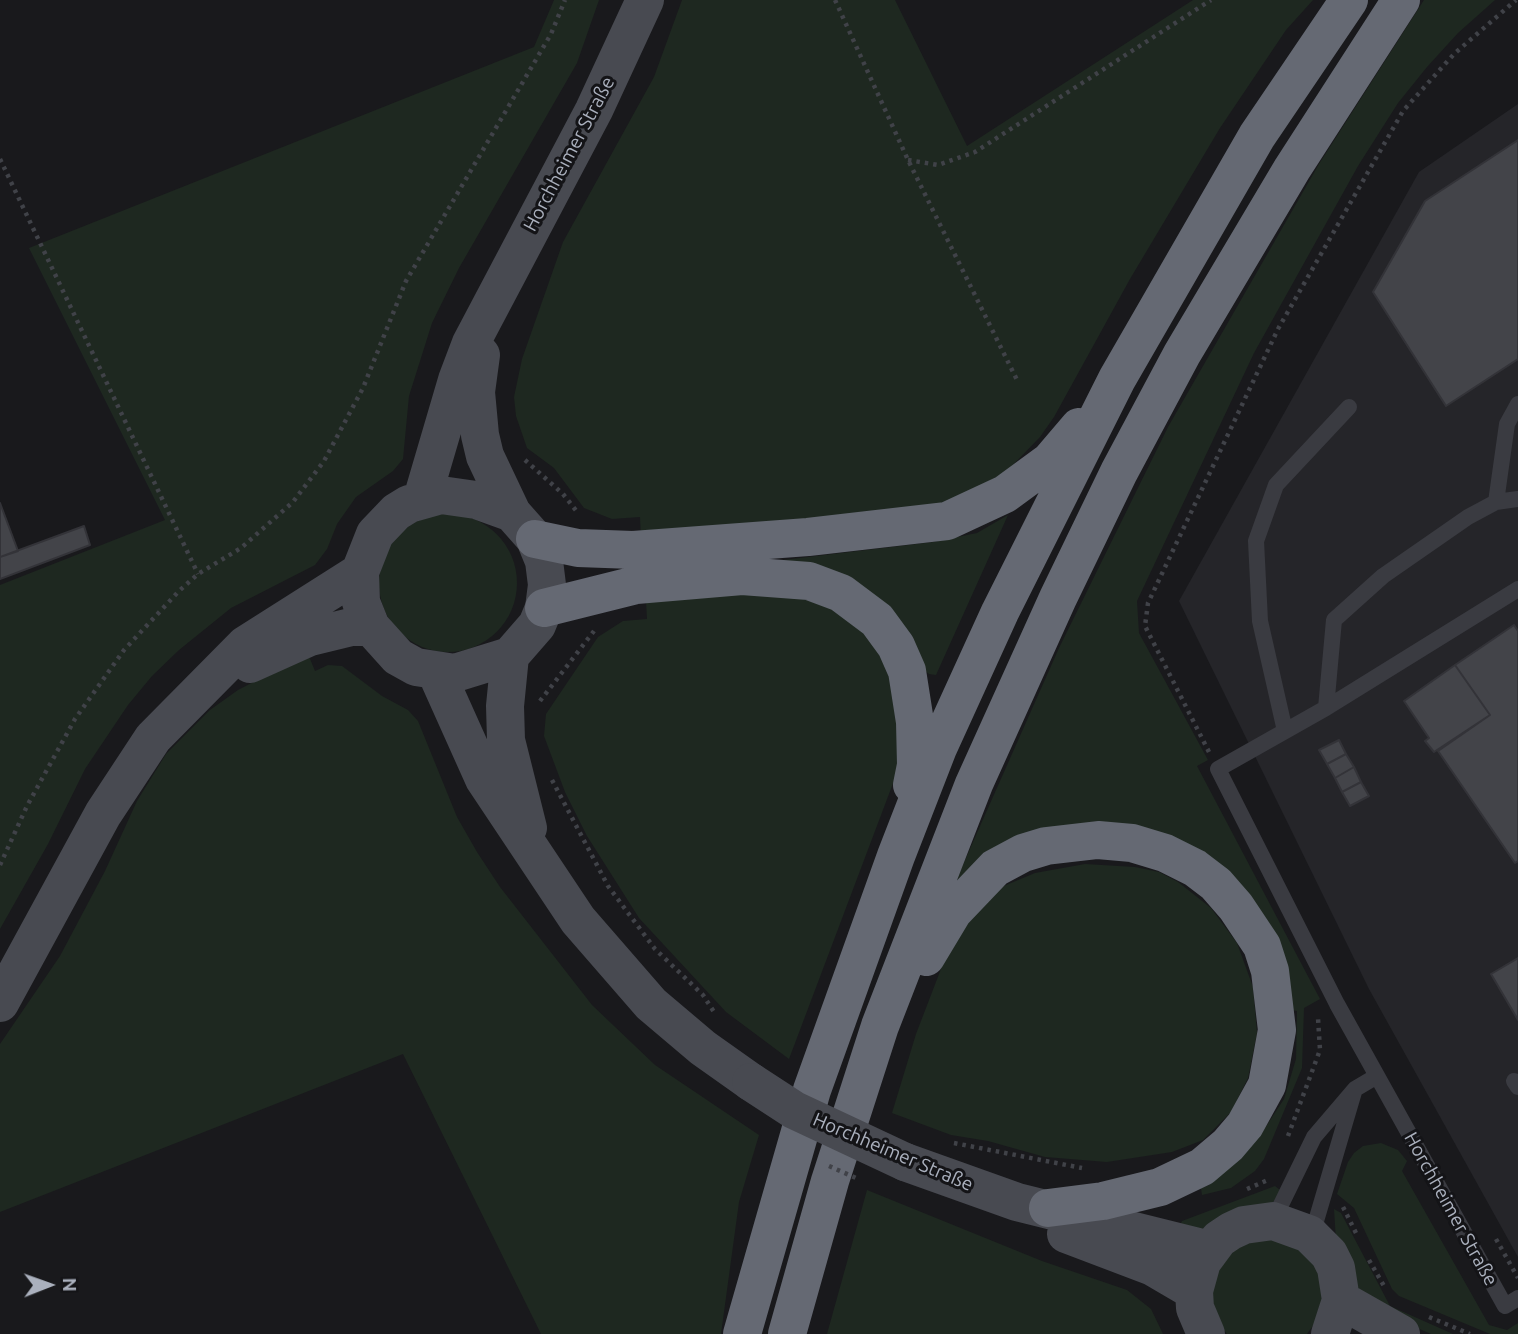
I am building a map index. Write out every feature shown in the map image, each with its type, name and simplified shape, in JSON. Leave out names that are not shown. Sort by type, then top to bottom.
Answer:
[{"type":"highway","points":[[742,1334],[812,1090],[938,748],[1000,612],[1117,379],[1257,136],[1349,0]]},
{"type":"highway","points":[[787,1334],[830,1181],[880,1026],[974,784],[1119,472],[1182,354],[1292,169],[1401,0]]},
{"type":"highway","points":[[523,526],[578,548],[633,550],[808,537],[947,521],[1005,494],[1050,461],[1117,379]]},
{"type":"highway","points":[[544,608],[636,585],[742,576],[809,581],[841,593],[877,620],[896,646],[907,671],[915,722],[916,765],[896,856]]},
{"type":"highway","points":[[880,1026],[954,912],[972,889],[995,868],[1023,853],[1074,841],[1132,843],[1165,853],[1195,868],[1216,884],[1249,923],[1262,946],[1275,1000],[1274,1057],[1267,1084],[1255,1109],[1215,1158],[1183,1177],[1140,1193],[1032,1205]]},
{"type":"main road","name":"Horchheimer Straße","points":[[422,499],[471,342],[627,43],[645,0]]},
{"type":"main road","name":"Horchheimer Straße","points":[[490,308],[478,381],[477,414],[485,456],[523,526]]},
{"type":"main road","points":[[458,496],[493,504],[523,526],[544,561],[547,585],[544,608],[527,640],[510,656],[473,669],[436,672],[398,657],[371,627],[361,603],[360,572],[367,547],[384,522],[402,508],[422,499],[458,496]]},
{"type":"main road","points":[[0,1003],[103,814],[153,738],[246,645],[360,572]]},
{"type":"main road","points":[[198,691],[262,657],[310,637],[351,628],[371,627]]},
{"type":"main road","name":"Horchheimer Straße","points":[[510,656],[505,706],[506,740],[536,860]]},
{"type":"main road","name":"Horchheimer Straße","points":[[436,672],[484,779],[578,920],[651,1004],[703,1048],[805,1116],[905,1162],[1032,1205],[1210,1250]]},
{"type":"main road","name":"Horchheimer Straße","points":[[1032,1205],[1073,1239],[1153,1267],[1194,1290]]},
{"type":"main road","points":[[1206,1334],[1195,1308],[1194,1290],[1202,1262],[1219,1239],[1244,1225],[1273,1221],[1297,1228],[1319,1242],[1336,1268],[1336,1317],[1401,1334]]},
{"type":"lane","points":[[1496,502],[1507,424],[1518,404]]},
{"type":"lane","points":[[1284,731],[1260,621],[1256,541],[1276,485],[1349,407]]},
{"type":"lane","points":[[1326,708],[1334,620],[1383,576],[1468,517],[1496,502],[1518,499]]},
{"type":"lane","points":[[1218,769],[1326,708],[1518,589]]},
{"type":"lane","name":"Horchheimer Straße","points":[[1218,769],[1337,1004],[1511,1302]]},
{"type":"lane","points":[[1273,1221],[1314,1137],[1355,1089],[1377,1076]]},
{"type":"lane","points":[[1319,1242],[1316,1221],[1355,1089]]},
{"type":"path","points":[[0,865],[27,806],[75,719],[124,650],[198,574],[241,548],[293,502],[324,461],[363,388],[407,281],[551,34],[565,0]]},
{"type":"path","points":[[835,0],[908,160],[1018,382]]},
{"type":"path","points":[[908,160],[938,165],[975,152],[1211,0]]},
{"type":"path","points":[[1218,769],[1145,626],[1148,603],[1278,329],[1403,111],[1454,54],[1516,0]]},
{"type":"path","points":[[0,159],[198,574]]},
{"type":"path","points":[[1285,1142],[1320,1050],[1317,1016],[1337,1004]]},
{"type":"path","points":[[941,1141],[991,1148],[1089,1169]]},
{"type":"shaded area","points":[[554,0],[599,0],[577,63],[459,268],[432,323],[409,396],[403,459],[393,471],[356,497],[337,524],[327,549],[315,565],[231,608],[152,676],[128,705],[85,769],[48,844],[0,929],[0,585],[165,520],[29,248],[534,47]]},
{"type":"shaded area","points":[[682,0],[895,0],[967,146],[1193,0],[1313,0],[1286,30],[1220,128],[1130,279],[1054,417],[1040,437],[1006,472],[941,507],[641,539],[640,517],[612,519],[584,508],[554,468],[527,448],[516,416],[514,397],[522,359],[563,242],[654,77]]},
{"type":"shaded area","points":[[1424,0],[1495,0],[1458,33],[1427,67],[1398,103],[1358,166],[1254,353],[1137,601],[1139,633],[1208,760],[1197,766],[1320,999],[1304,1008],[1302,1068],[1264,1159],[1255,1171],[1231,1188],[1202,1195],[1201,1188],[1209,1185],[1261,1134],[1284,1099],[1296,1059],[1297,1011],[1292,1010],[1160,832],[958,882],[957,878],[1059,648],[1168,427],[1319,164]]},
{"type":"shaded area","points":[[1518,104],[1518,1257],[1369,989],[1179,601],[1419,172]]},
{"type":"shaded area","points":[[448,514],[474,520],[497,534],[511,557],[517,583],[511,609],[497,632],[474,646],[448,652],[422,646],[399,632],[385,609],[379,583],[385,557],[399,534],[422,520]]},
{"type":"shaded area","points":[[1008,515],[936,675],[929,674],[783,560],[933,542],[977,533]]},
{"type":"shaded area","points":[[757,586],[839,609],[886,653],[905,719],[895,778],[789,1059],[726,1012],[639,918],[587,836],[565,792],[544,736],[546,714],[598,637],[623,621],[647,619],[646,601]]},
{"type":"shaded area","points":[[308,654],[315,671],[328,665],[342,666],[382,696],[408,710],[418,721],[457,817],[477,852],[500,887],[592,1005],[655,1065],[759,1135],[739,1202],[721,1334],[541,1334],[403,1054],[0,1212],[0,1044],[60,956],[105,871],[137,801],[166,754],[210,710],[238,690]]},
{"type":"shaded area","points":[[1085,864],[1135,867],[1159,872],[1178,882],[1211,908],[1237,943],[1253,987],[1257,1033],[1248,1078],[1231,1112],[1203,1140],[1172,1152],[1107,1162],[1045,1157],[988,1141],[951,1135],[892,1113],[916,1034],[954,935],[987,893],[1035,873]]},
{"type":"shaded area","points":[[1381,1143],[1398,1150],[1407,1161],[1402,1171],[1489,1325],[1507,1330],[1518,1323],[1518,1334],[1490,1334],[1399,1296],[1392,1289],[1354,1208],[1337,1194],[1354,1153],[1363,1146]]},
{"type":"shaded area","points":[[1275,1186],[1280,1190],[1273,1203],[1207,1232],[1177,1232],[1182,1221]]},
{"type":"shaded area","points":[[867,1190],[1042,1261],[1127,1290],[1151,1309],[1163,1334],[827,1334]]},
{"type":"shaded area","points":[[1334,1209],[1341,1213],[1390,1306],[1453,1334],[1431,1334],[1367,1306],[1336,1241]]},
{"type":"shaded area","points":[[1265,1237],[1294,1243],[1315,1264],[1324,1292],[1317,1320],[1307,1334],[1227,1334],[1219,1324],[1211,1296],[1217,1267],[1237,1246]]},
{"type":"building","points":[[1518,140],[1518,359],[1446,406],[1373,292],[1425,201]]},
{"type":"building","points":[[0,503],[18,551],[0,557]]},
{"type":"building","points":[[84,526],[90,545],[0,579],[0,557]]},
{"type":"building","points":[[1514,625],[1518,631],[1518,861],[1515,863],[1438,751],[1490,715],[1455,665]]},
{"type":"building","points":[[1455,665],[1490,715],[1434,752],[1425,741],[1429,738],[1404,701]]},
{"type":"building","points":[[1339,740],[1346,754],[1327,764],[1319,750]]},
{"type":"building","points":[[1346,754],[1354,767],[1335,778],[1327,764]]},
{"type":"building","points":[[1354,767],[1361,782],[1342,792],[1335,778]]},
{"type":"building","points":[[1361,782],[1369,796],[1350,806],[1342,792]]},
{"type":"building","points":[[1518,958],[1518,1020],[1491,974]]}]
